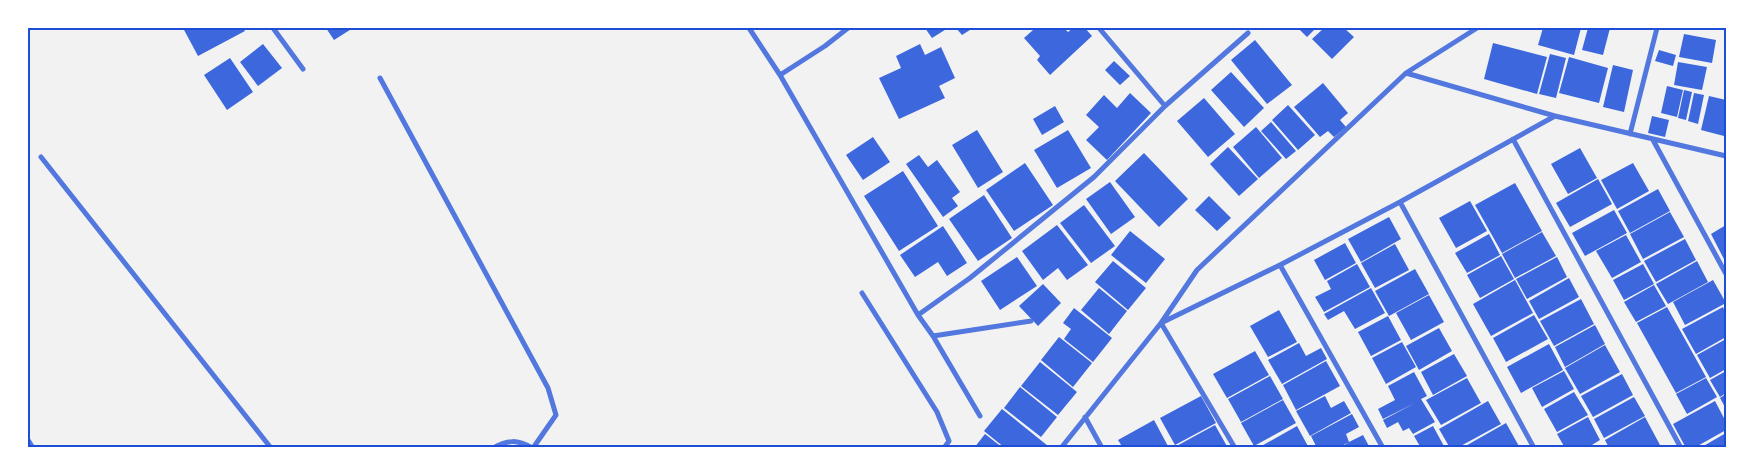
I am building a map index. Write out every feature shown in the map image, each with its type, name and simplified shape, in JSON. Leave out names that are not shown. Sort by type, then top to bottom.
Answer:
[{"type":"street","points":[[273,28],[303,69]]},
{"type":"street","points":[[749,28],[780,75],[918,315],[933,336],[980,416]]},
{"type":"street","points":[[780,75],[825,46],[848,28]]},
{"type":"street","points":[[1099,28],[1165,106]]},
{"type":"street","points":[[1061,448],[1161,323],[1197,270],[1406,72],[1477,28]]},
{"type":"street","points":[[1630,134],[1657,28]]},
{"type":"street","points":[[918,315],[970,278],[1094,178],[1165,106],[1248,33]]},
{"type":"street","points":[[1406,72],[1555,116],[1726,156]]},
{"type":"street","points":[[380,78],[548,388],[556,415],[532,448],[520,441],[502,443],[493,448]]},
{"type":"street","points":[[1161,323],[1280,265],[1400,202],[1555,116]]},
{"type":"street","points":[[1513,139],[1681,448]]},
{"type":"street","points":[[1653,140],[1726,274]]},
{"type":"street","points":[[41,157],[271,448]]},
{"type":"street","points":[[1400,202],[1534,448]]},
{"type":"street","points":[[1280,265],[1383,448]]},
{"type":"street","points":[[862,293],[937,412],[949,441],[944,448]]},
{"type":"street","points":[[933,336],[1031,321]]},
{"type":"street","points":[[1161,323],[1234,448]]},
{"type":"street","points":[[1085,417],[1102,448]]},
{"type":"street","points":[[28,440],[33,448]]},
{"type":"building","points":[[183,28],[243,28],[245,31],[198,56]]},
{"type":"building","points":[[326,28],[353,28],[334,40]]},
{"type":"building","points":[[925,28],[948,28],[932,38]]},
{"type":"building","points":[[956,28],[973,28],[962,35]]},
{"type":"building","points":[[1030,28],[1064,28],[1068,32],[1073,28],[1085,28],[1092,36],[1050,75],[1037,60],[1040,56],[1024,38],[1033,30]]},
{"type":"building","points":[[1298,28],[1316,28],[1307,37]]},
{"type":"building","points":[[1324,28],[1344,28],[1354,37],[1332,59],[1312,39]]},
{"type":"building","points":[[1543,28],[1581,28],[1574,55],[1538,45]]},
{"type":"building","points":[[1588,28],[1610,28],[1603,55],[1582,50]]},
{"type":"building","points":[[1684,34],[1716,40],[1712,63],[1679,57]]},
{"type":"building","points":[[1255,40],[1292,85],[1267,104],[1231,60]]},
{"type":"building","points":[[1493,43],[1547,57],[1537,94],[1484,79]]},
{"type":"building","points":[[263,44],[282,68],[258,86],[240,62]]},
{"type":"building","points":[[920,44],[925,55],[941,47],[955,78],[939,86],[945,98],[899,119],[879,78],[901,68],[896,56]]},
{"type":"building","points":[[1659,50],[1676,55],[1673,66],[1655,61]]},
{"type":"building","points":[[1550,54],[1566,58],[1556,98],[1539,94]]},
{"type":"building","points":[[1569,57],[1608,68],[1599,103],[1559,93]]},
{"type":"building","points":[[230,58],[253,92],[227,110],[204,75]]},
{"type":"building","points":[[1114,61],[1130,76],[1120,85],[1105,70]]},
{"type":"building","points":[[1678,62],[1707,67],[1702,90],[1674,85]]},
{"type":"building","points":[[1613,65],[1633,70],[1624,112],[1603,107]]},
{"type":"building","points":[[1231,72],[1264,108],[1244,127],[1211,90]]},
{"type":"building","points":[[1323,83],[1348,113],[1340,120],[1346,127],[1334,137],[1328,131],[1320,137],[1294,107]]},
{"type":"building","points":[[1667,86],[1683,90],[1677,117],[1661,113]]},
{"type":"building","points":[[1684,90],[1692,92],[1686,120],[1678,118]]},
{"type":"building","points":[[1130,93],[1151,113],[1107,160],[1086,140],[1099,127],[1086,115],[1104,95],[1117,108]]},
{"type":"building","points":[[1694,93],[1704,95],[1698,124],[1688,121]]},
{"type":"building","points":[[1709,96],[1726,100],[1724,136],[1701,130]]},
{"type":"building","points":[[1204,98],[1235,134],[1208,157],[1177,121]]},
{"type":"building","points":[[1288,105],[1315,135],[1298,150],[1272,120]]},
{"type":"building","points":[[1055,106],[1064,122],[1042,135],[1033,119]]},
{"type":"building","points":[[1652,116],[1669,120],[1665,137],[1648,133]]},
{"type":"building","points":[[1271,122],[1296,151],[1286,159],[1261,131]]},
{"type":"building","points":[[1256,127],[1282,158],[1259,178],[1233,147]]},
{"type":"building","points":[[977,130],[1003,172],[978,188],[952,145]]},
{"type":"building","points":[[1068,130],[1091,168],[1057,188],[1034,150]]},
{"type":"building","points":[[873,137],[890,162],[863,180],[846,155]]},
{"type":"building","points":[[1228,147],[1258,179],[1239,196],[1210,164]]},
{"type":"building","points":[[1580,148],[1597,178],[1568,194],[1551,164]]},
{"type":"building","points":[[1144,153],[1188,199],[1159,227],[1115,181]]},
{"type":"building","points":[[919,155],[928,167],[937,160],[960,192],[952,198],[958,206],[943,217],[906,164]]},
{"type":"building","points":[[1025,163],[1053,205],[1014,231],[986,190]]},
{"type":"building","points":[[1633,163],[1649,191],[1617,209],[1601,180]]},
{"type":"building","points":[[903,171],[938,226],[899,251],[864,196]]},
{"type":"building","points":[[1598,179],[1612,204],[1570,227],[1556,203]]},
{"type":"building","points":[[1110,182],[1135,217],[1111,234],[1086,199]]},
{"type":"building","points":[[1515,183],[1542,231],[1502,253],[1475,205]]},
{"type":"building","points":[[1658,189],[1670,211],[1630,233],[1618,211]]},
{"type":"building","points":[[984,195],[1012,238],[978,261],[949,219]]},
{"type":"building","points":[[1209,196],[1231,218],[1217,231],[1195,210]]},
{"type":"building","points":[[1470,201],[1487,231],[1456,248],[1439,218]]},
{"type":"building","points":[[1084,205],[1115,246],[1091,263],[1060,223]]},
{"type":"building","points":[[1614,210],[1627,233],[1585,256],[1572,233]]},
{"type":"building","points":[[1670,212],[1684,237],[1643,259],[1630,234]]},
{"type":"building","points":[[1389,217],[1401,239],[1361,262],[1348,239]]},
{"type":"building","points":[[1057,225],[1088,265],[1067,280],[1058,268],[1043,280],[1022,251]]},
{"type":"building","points":[[1726,225],[1726,263],[1711,234]]},
{"type":"building","points":[[943,226],[967,263],[947,276],[938,262],[915,277],[900,255]]},
{"type":"building","points":[[1130,231],[1165,259],[1146,283],[1111,255]]},
{"type":"building","points":[[1542,232],[1556,256],[1515,278],[1502,254]]},
{"type":"building","points":[[1489,234],[1500,255],[1467,273],[1455,253]]},
{"type":"building","points":[[1626,235],[1641,262],[1612,278],[1596,251]]},
{"type":"building","points":[[1685,239],[1696,260],[1656,282],[1644,261]]},
{"type":"building","points":[[1345,243],[1356,263],[1325,280],[1314,260]]},
{"type":"building","points":[[1395,244],[1409,270],[1375,288],[1361,263]]},
{"type":"building","points":[[1501,256],[1514,279],[1480,298],[1467,275]]},
{"type":"building","points":[[1017,257],[1037,286],[1000,310],[981,281]]},
{"type":"building","points":[[1557,257],[1567,277],[1527,299],[1516,279]]},
{"type":"building","points":[[1113,261],[1146,288],[1128,310],[1095,282]]},
{"type":"building","points":[[1697,261],[1708,282],[1668,304],[1656,284]]},
{"type":"building","points":[[1357,264],[1370,287],[1324,312],[1315,297],[1331,289],[1327,281]]},
{"type":"building","points":[[1643,264],[1654,284],[1624,300],[1613,280]]},
{"type":"building","points":[[1415,269],[1429,294],[1389,316],[1375,291]]},
{"type":"building","points":[[1569,278],[1579,297],[1539,319],[1529,301]]},
{"type":"building","points":[[1515,280],[1533,313],[1491,336],[1473,304]]},
{"type":"building","points":[[1713,280],[1726,303],[1685,325],[1673,302]]},
{"type":"building","points":[[1043,284],[1061,303],[1038,326],[1019,306]]},
{"type":"building","points":[[1654,285],[1666,306],[1636,322],[1624,302]]},
{"type":"building","points":[[1099,288],[1127,311],[1109,334],[1081,310]]},
{"type":"building","points":[[1371,288],[1385,313],[1355,329],[1344,311],[1328,320],[1324,314]]},
{"type":"building","points":[[1429,295],[1444,322],[1411,340],[1396,313]]},
{"type":"building","points":[[1581,299],[1594,324],[1554,346],[1540,321]]},
{"type":"building","points":[[1667,307],[1706,377],[1676,393],[1637,323]]},
{"type":"building","points":[[1723,307],[1726,314],[1726,337],[1696,354],[1682,329]]},
{"type":"building","points":[[1074,308],[1112,338],[1093,362],[1064,339],[1071,329],[1063,323]]},
{"type":"building","points":[[1279,310],[1297,342],[1268,357],[1250,326]]},
{"type":"building","points":[[1534,315],[1548,339],[1506,362],[1493,338]]},
{"type":"building","points":[[1388,316],[1401,340],[1371,356],[1358,332]]},
{"type":"building","points":[[1595,325],[1605,344],[1565,367],[1555,347]]},
{"type":"building","points":[[1439,328],[1452,351],[1419,370],[1406,346]]},
{"type":"building","points":[[1059,337],[1092,363],[1073,387],[1041,360]]},
{"type":"building","points":[[1726,339],[1726,369],[1710,378],[1697,355]]},
{"type":"building","points":[[1402,342],[1416,367],[1386,384],[1372,358]]},
{"type":"building","points":[[1299,343],[1306,356],[1321,348],[1327,359],[1282,384],[1268,360]]},
{"type":"building","points":[[1549,344],[1563,370],[1521,393],[1507,367]]},
{"type":"building","points":[[1605,345],[1620,372],[1580,394],[1565,368]]},
{"type":"building","points":[[1255,351],[1269,375],[1227,398],[1213,374]]},
{"type":"building","points":[[1454,354],[1467,376],[1433,395],[1421,372]]},
{"type":"building","points":[[1326,361],[1340,386],[1296,410],[1283,385]]},
{"type":"building","points":[[1040,362],[1077,392],[1058,415],[1021,386]]},
{"type":"building","points":[[1564,371],[1574,389],[1542,407],[1532,388]]},
{"type":"building","points":[[1726,371],[1726,393],[1720,397],[1710,380]]},
{"type":"building","points":[[1414,372],[1427,396],[1421,399],[1435,422],[1413,434],[1409,428],[1403,431],[1398,422],[1387,428],[1383,420],[1415,403],[1383,419],[1378,409],[1395,400],[1388,386]]},
{"type":"building","points":[[1622,374],[1633,395],[1593,417],[1581,396]]},
{"type":"building","points":[[1270,376],[1283,399],[1241,422],[1228,399]]},
{"type":"building","points":[[1467,378],[1481,403],[1441,425],[1426,400]]},
{"type":"building","points":[[1706,378],[1717,397],[1687,414],[1676,394]]},
{"type":"building","points":[[1020,387],[1057,417],[1041,437],[1004,408]]},
{"type":"building","points":[[1574,392],[1588,415],[1557,432],[1544,409]]},
{"type":"building","points":[[1726,394],[1726,409],[1720,398]]},
{"type":"building","points":[[1201,396],[1216,423],[1175,445],[1160,418]]},
{"type":"building","points":[[1325,396],[1331,408],[1344,401],[1351,413],[1310,436],[1296,411]]},
{"type":"building","points":[[1634,397],[1645,416],[1604,438],[1594,419]]},
{"type":"building","points":[[1283,400],[1296,423],[1254,446],[1241,423]]},
{"type":"building","points":[[1488,401],[1501,424],[1457,448],[1450,448],[1439,429]]},
{"type":"building","points":[[1715,401],[1726,422],[1726,430],[1694,448],[1686,448],[1673,424]]},
{"type":"building","points":[[1002,409],[1048,446],[1047,448],[1005,448],[984,431]]},
{"type":"building","points":[[1352,414],[1359,427],[1346,434],[1349,442],[1338,448],[1317,448],[1311,436]]},
{"type":"building","points":[[1588,417],[1600,440],[1587,448],[1565,448],[1557,434]]},
{"type":"building","points":[[1645,417],[1660,445],[1655,448],[1609,448],[1605,440]]},
{"type":"building","points":[[1154,420],[1169,448],[1123,448],[1118,440]]},
{"type":"building","points":[[1506,423],[1520,448],[1462,448]]},
{"type":"building","points":[[1215,425],[1228,448],[1173,448]]},
{"type":"building","points":[[1297,426],[1309,448],[1258,448]]},
{"type":"building","points":[[1433,426],[1445,448],[1421,448],[1414,436]]},
{"type":"building","points":[[1726,433],[1726,448],[1700,448]]},
{"type":"building","points":[[985,434],[1003,448],[974,448]]},
{"type":"building","points":[[1363,435],[1370,448],[1340,448],[1349,442]]}]
